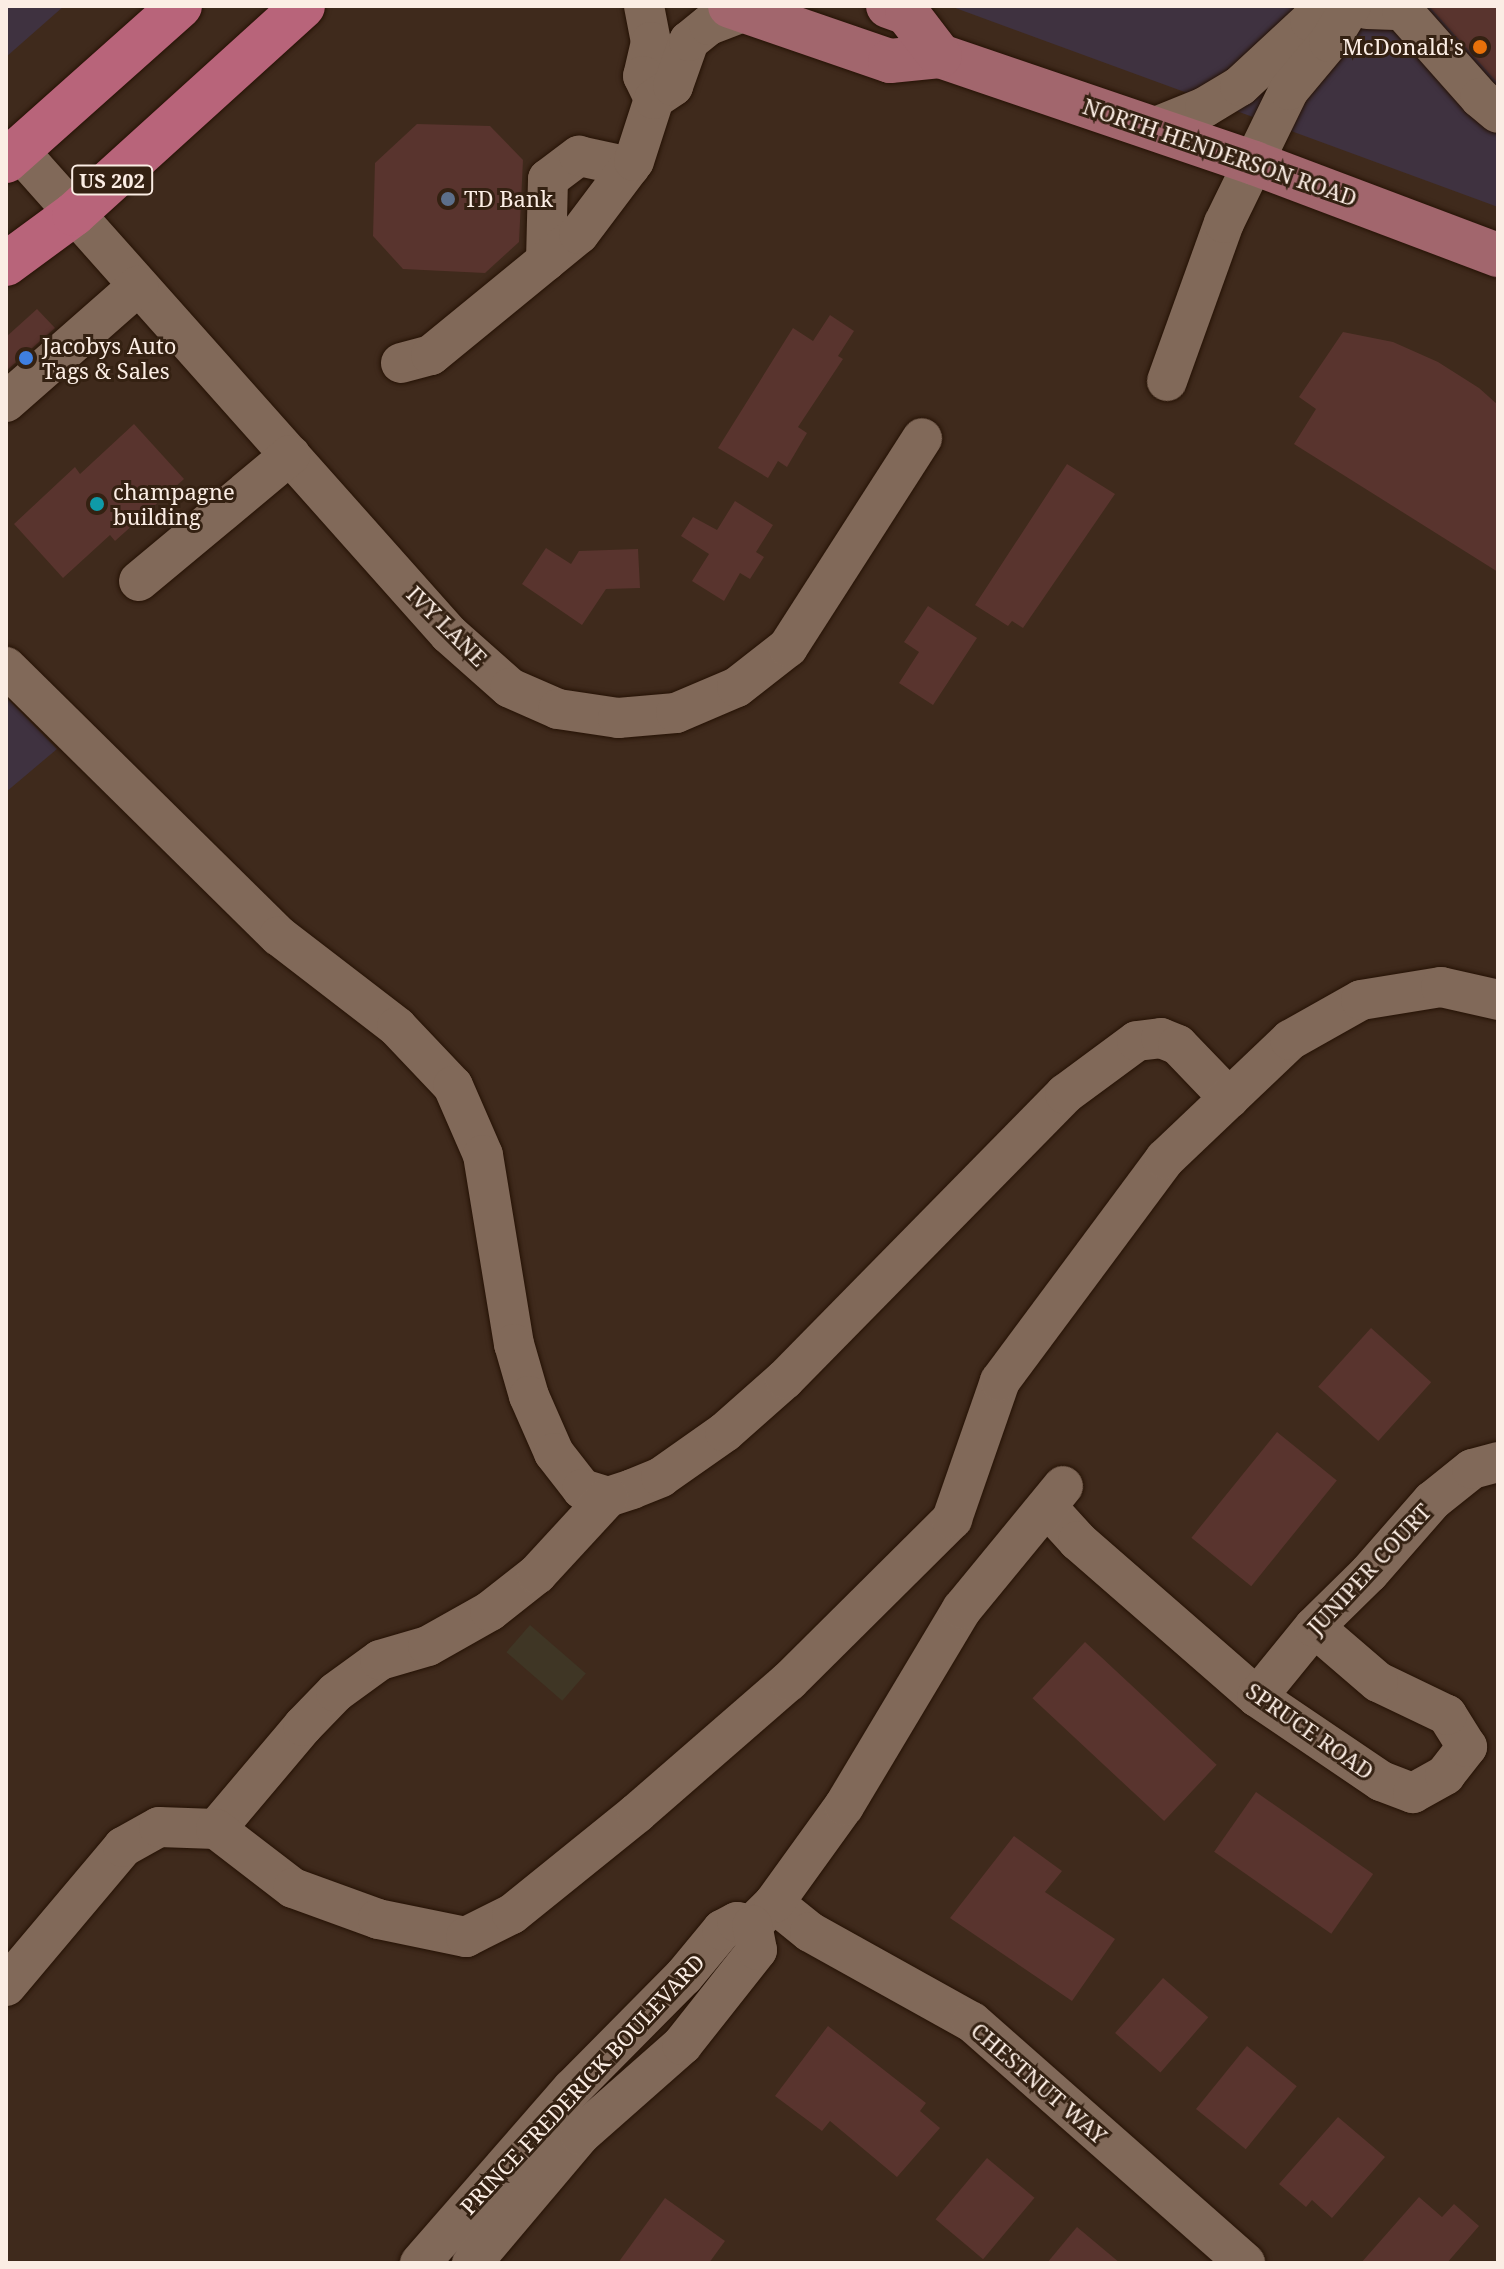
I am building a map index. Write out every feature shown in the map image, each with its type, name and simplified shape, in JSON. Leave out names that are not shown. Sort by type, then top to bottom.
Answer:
[{"type":"highway","points":[[12,156],[180,6]]},
{"type":"highway","name":"US 202","points":[[6,264],[74,214],[303,6]]},
{"type":"main road","points":[[888,6],[907,13],[940,56]]},
{"type":"main road","name":"NORTH HENDERSON ROAD","points":[[737,9],[890,61],[940,56],[1254,163],[1498,255]]},
{"type":"street","points":[[644,6],[651,42],[643,76],[654,99]]},
{"type":"street","points":[[1167,381],[1224,223],[1289,90],[1329,42],[1352,7]]},
{"type":"street","points":[[1153,128],[1205,107],[1240,86],[1310,21],[1352,7],[1402,10],[1480,98],[1498,113]]},
{"type":"street","points":[[401,363],[431,355],[579,234],[630,167],[654,99],[673,86],[684,51],[697,32],[737,9]]},
{"type":"street","name":"IVY LANE","points":[[12,156],[74,214],[449,634],[510,688],[558,709],[618,718],[676,713],[737,687],[788,647],[922,438]]},
{"type":"street","points":[[546,261],[548,179],[579,156],[630,167]]},
{"type":"street","points":[[6,402],[138,286]]},
{"type":"street","points":[[139,581],[290,455]]},
{"type":"street","points":[[6,667],[279,936],[397,1027],[453,1086],[483,1155],[514,1344],[529,1396],[554,1453],[582,1489],[608,1497]]},
{"type":"street","points":[[6,1986],[123,1847],[159,1827],[216,1829],[293,1888],[378,1919],[466,1937],[512,1914],[637,1813],[789,1681],[952,1519],[1000,1381],[1165,1159],[1290,1040],[1361,1000],[1441,987],[1498,1000]]},
{"type":"street","points":[[216,1829],[303,1726],[336,1692],[380,1660],[428,1646],[490,1611],[537,1574],[608,1497],[661,1477],[737,1421],[785,1379],[1065,1094],[1137,1041],[1161,1038],[1178,1045],[1229,1098]]},
{"type":"street","name":"JUNIPER COURT","points":[[1257,1697],[1314,1627],[1369,1573],[1432,1501],[1472,1469],[1498,1462]]},
{"type":"street","name":"SPRUCE ROAD","points":[[1055,1497],[1078,1541],[1257,1697],[1381,1781],[1413,1793],[1445,1775],[1467,1747],[1447,1715],[1378,1682],[1314,1627]]},
{"type":"street","name":"PRINCE FREDERICK BOULEVARD","points":[[472,2263],[580,2135],[682,2045],[757,1950],[763,1914],[844,1806],[962,1609],[1055,1497]]},
{"type":"street","name":"PRINCE FREDERICK BOULEVARD","points":[[420,2263],[572,2089],[684,1976],[722,1930],[763,1914]]},
{"type":"street","name":"CHESTNUT WAY","points":[[763,1914],[810,1932],[972,2022],[1245,2263]]},
{"type":"shaded area","points":[[6,6],[64,6],[6,57]]},
{"type":"shaded area","points":[[950,6],[1498,6],[1498,207]]},
{"type":"shaded area","points":[[6,697],[57,749],[6,792]]},
{"type":"shaded area","points":[[530,1625],[586,1674],[562,1701],[506,1652]]},
{"type":"building","name":"McDonald's","points":[[1429,6],[1498,6],[1498,83],[1496,81]]},
{"type":"building","name":"TD Bank","points":[[417,124],[490,126],[523,160],[519,242],[485,273],[403,269],[373,236],[375,163]]},
{"type":"building","points":[[37,309],[55,328],[6,371],[6,337]]},
{"type":"building","points":[[830,315],[854,331],[838,356],[843,359],[798,427],[807,433],[787,467],[778,461],[768,478],[718,448],[793,328],[813,341]]},
{"type":"building","points":[[1343,332],[1393,342],[1438,362],[1479,388],[1498,405],[1498,572],[1294,444],[1316,409],[1299,397]]},
{"type":"building","name":"champagne building","points":[[134,424],[184,479],[115,541],[110,535],[63,578],[14,524],[75,467],[80,474]]},
{"type":"building","points":[[1067,464],[1115,494],[1023,628],[1012,621],[1008,626],[975,605]]},
{"type":"building","points":[[735,501],[773,525],[756,552],[764,557],[750,579],[740,573],[724,601],[692,581],[709,554],[681,536],[693,517],[717,530]]},
{"type":"building","points":[[546,548],[571,564],[579,551],[638,549],[640,588],[606,589],[582,625],[522,584]]},
{"type":"building","points":[[928,606],[977,638],[933,705],[899,683],[919,652],[904,642]]},
{"type":"building","points":[[1371,1328],[1431,1382],[1378,1441],[1318,1387]]},
{"type":"building","points":[[1277,1432],[1337,1480],[1251,1586],[1191,1538]]},
{"type":"building","points":[[1085,1642],[1217,1765],[1164,1821],[1032,1698]]},
{"type":"building","points":[[1256,1792],[1373,1874],[1331,1934],[1214,1852]]},
{"type":"building","points":[[1014,1836],[1062,1871],[1045,1892],[1115,1939],[1072,2001],[950,1918]]},
{"type":"building","points":[[1163,1978],[1208,2017],[1160,2072],[1115,2033]]},
{"type":"building","points":[[828,2026],[926,2103],[920,2111],[940,2128],[897,2177],[830,2121],[822,2131],[775,2096]]},
{"type":"building","points":[[1247,2046],[1297,2086],[1246,2149],[1196,2109]]},
{"type":"building","points":[[1338,2117],[1385,2157],[1332,2218],[1312,2200],[1306,2207],[1279,2184]]},
{"type":"building","points":[[987,2158],[1034,2198],[983,2259],[936,2219]]},
{"type":"building","points":[[1419,2197],[1442,2217],[1454,2204],[1479,2226],[1447,2263],[1361,2263]]},
{"type":"building","points":[[665,2198],[725,2241],[709,2263],[618,2263]]},
{"type":"building","points":[[1077,2227],[1120,2263],[1047,2263]]},
{"type":"place","name":"McDonald's","points":[[1480,47]]},
{"type":"place","name":"TD Bank","points":[[448,199]]},
{"type":"place","name":"Jacobys Auto Tags & Sales","points":[[26,358]]},
{"type":"place","name":"champagne building","points":[[97,504]]}]
